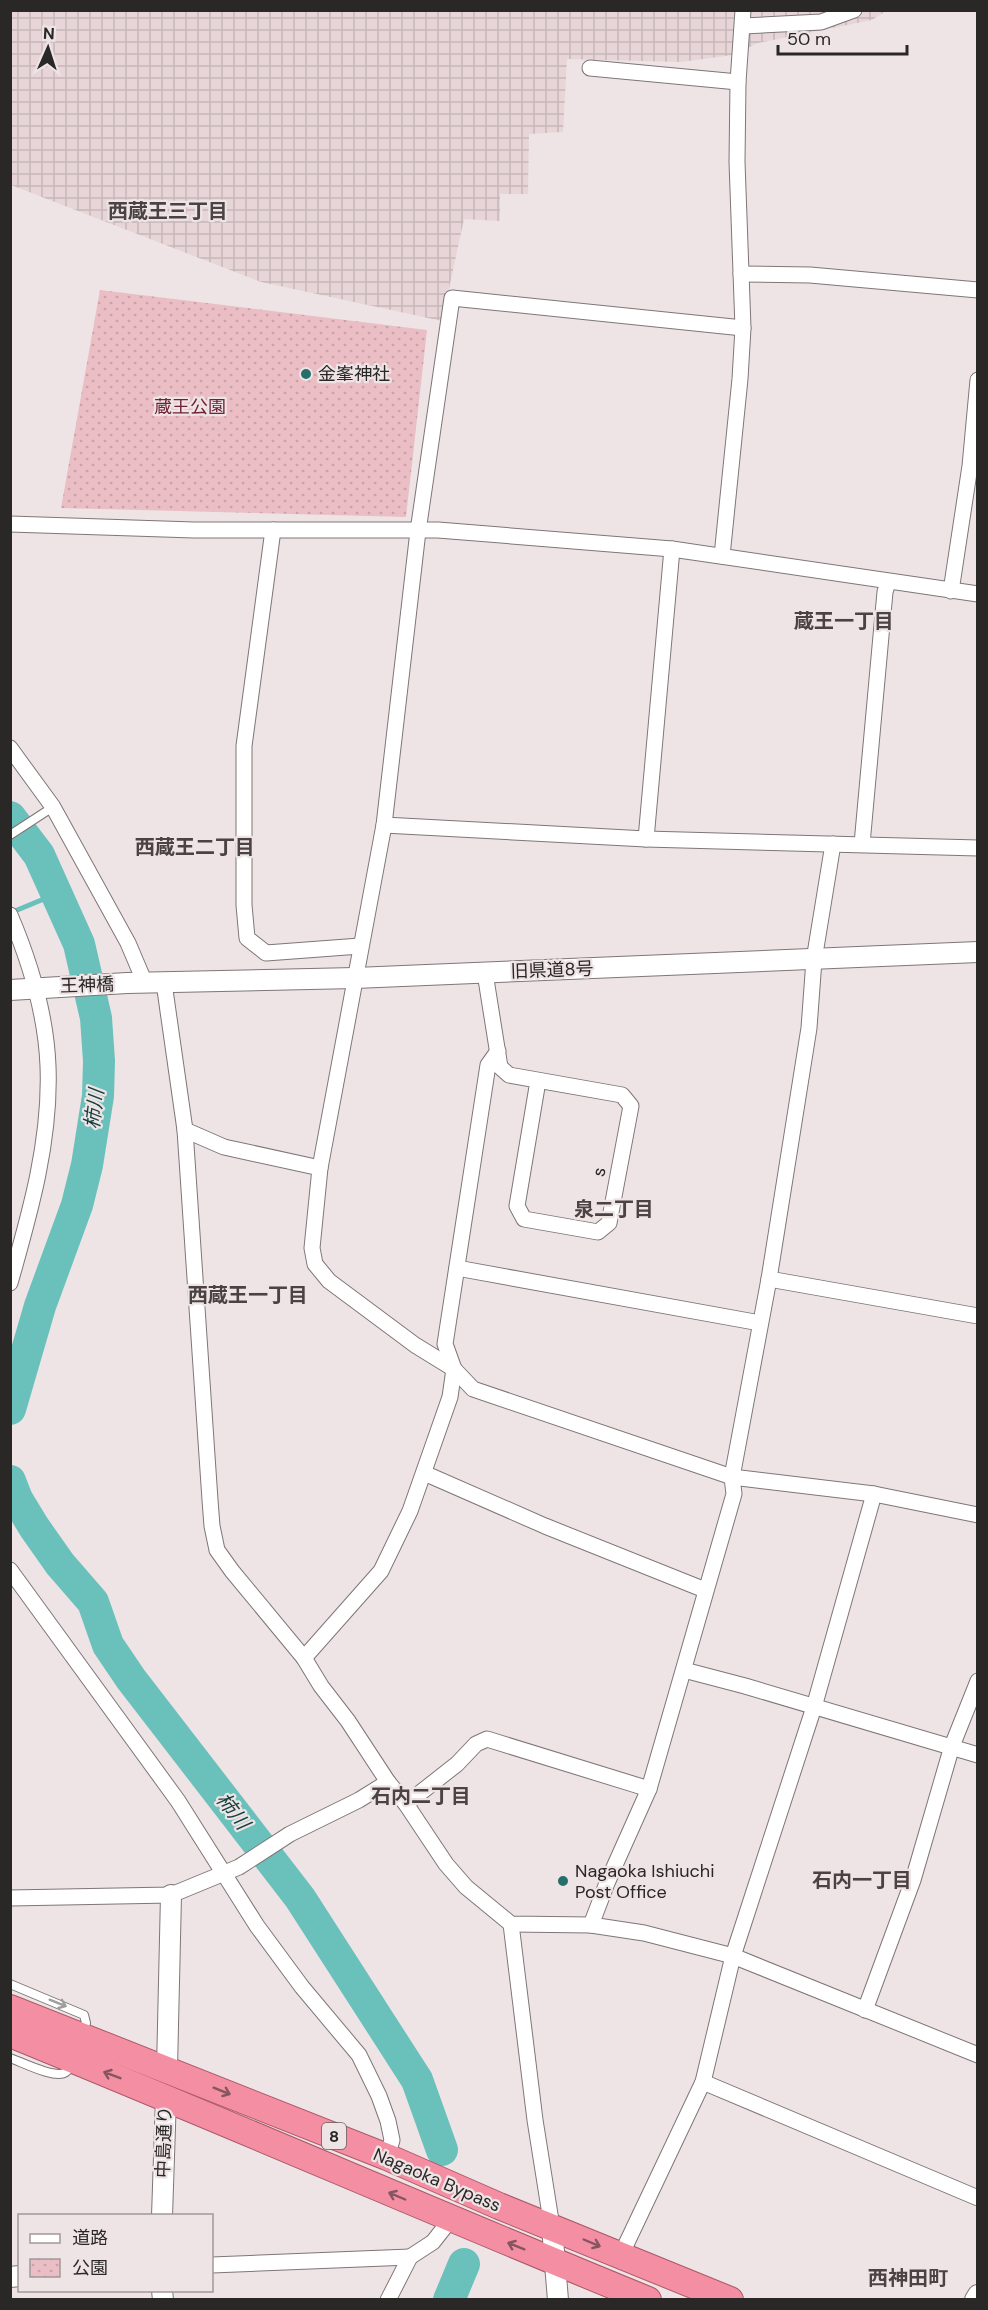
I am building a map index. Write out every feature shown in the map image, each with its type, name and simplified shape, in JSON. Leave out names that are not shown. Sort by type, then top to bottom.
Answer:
[{"type":"highway","name":"Nagaoka Bypass","points":[[10,2008],[166,2097],[451,2219],[648,2300]]},
{"type":"highway","name":"Nagaoka Bypass","points":[[10,2034],[167,2069],[387,2157],[499,2206],[730,2300]]},
{"type":"street","points":[[722,556],[743,328],[737,162],[738,82],[744,18],[821,22],[854,10]]},
{"type":"street","points":[[590,68],[738,82]]},
{"type":"street","points":[[741,274],[810,275],[978,290]]},
{"type":"street","points":[[743,328],[452,298],[418,531],[384,825],[320,1168],[312,1238],[315,1264],[330,1281],[415,1345],[454,1369],[473,1389],[732,1477],[874,1494],[978,1515]]},
{"type":"street","points":[[951,591],[970,466],[978,380]]},
{"type":"street","points":[[10,524],[273,530],[438,530],[672,549],[978,594]]},
{"type":"street","points":[[273,530],[244,746],[244,905],[247,938],[266,953],[360,946]]},
{"type":"street","points":[[646,839],[672,549]]},
{"type":"street","points":[[862,844],[885,592],[888,582]]},
{"type":"street","points":[[10,748],[128,944],[146,983],[185,1130],[212,1526],[217,1550],[231,1571],[304,1658],[321,1686],[348,1721],[446,1864],[466,1887],[511,1924],[591,1925],[644,1933],[733,1956],[978,2055]]},
{"type":"street","points":[[384,825],[646,839],[978,848]]},
{"type":"street","points":[[591,1925],[607,1883],[650,1789],[734,1494],[732,1477],[769,1279],[809,1028],[814,960],[833,844]]},
{"type":"street","points":[[10,915],[41,987],[48,1065],[47,1114],[28,1219],[10,1283]]},
{"type":"street","name":"旧県道8号","points":[[146,983],[355,978],[978,952]]},
{"type":"street","name":"s","points":[[485,973],[500,1067],[509,1075],[538,1082],[622,1095],[631,1106],[609,1223],[598,1232],[524,1219],[517,1206],[538,1082]]},
{"type":"street","name":"王神橋","points":[[41,987],[146,983]]},
{"type":"street","points":[[10,990],[41,987]]},
{"type":"street","points":[[304,1658],[381,1571],[410,1511],[450,1398],[454,1369],[445,1344],[488,1065],[498,1050]]},
{"type":"street","points":[[185,1130],[224,1147],[320,1168]]},
{"type":"street","points":[[457,1268],[760,1323]]},
{"type":"street","points":[[769,1279],[978,1316]]},
{"type":"street","points":[[424,1473],[545,1526],[705,1590]]},
{"type":"street","points":[[621,2255],[703,2082],[733,1956],[814,1707],[874,1494]]},
{"type":"street","points":[[10,1570],[178,1801],[257,1926],[302,1987],[359,2055],[379,2096],[388,2121],[392,2140],[387,2157]]},
{"type":"street","points":[[684,1670],[978,1755]]},
{"type":"street","points":[[865,2010],[913,1880],[952,1746],[978,1681]]},
{"type":"street","points":[[406,1804],[458,1764],[476,1744],[487,1738],[650,1789]]},
{"type":"street","points":[[10,1898],[171,1895],[240,1866],[290,1834],[359,1800],[388,1782]]},
{"type":"street","points":[[167,2069],[171,1895]]},
{"type":"street","points":[[511,1924],[535,2120],[552,2227],[558,2300]]},
{"type":"street","name":"中島通り","points":[[162,2214],[167,2069]]},
{"type":"street","points":[[703,2082],[978,2198]]},
{"type":"street","points":[[388,2300],[410,2257],[441,2234],[451,2219]]},
{"type":"street","points":[[213,2265],[410,2257]]},
{"type":"street","points":[[975,2300],[978,2295]]},
{"type":"lane","points":[[10,835],[48,810]]},
{"type":"lane","points":[[10,1984],[84,2015],[86,2023],[79,2049],[66,2072],[60,2075],[10,2058]]},
{"type":"shaded area","points":[[12,11],[886,11],[872,20],[758,43],[733,55],[681,62],[567,59],[563,132],[529,134],[528,194],[500,194],[500,221],[464,219],[442,321],[261,282],[11,185]]},
{"type":"green space","name":"蔵王公園","points":[[100,290],[427,330],[406,517],[61,508]]},
{"type":"waterway","name":"柿川","points":[[10,817],[39,855],[79,944],[96,1018],[99,1061],[98,1096],[87,1165],[77,1205],[40,1306],[10,1409]]},
{"type":"waterway","points":[[10,913],[56,894]]},
{"type":"waterway","name":"柿川","points":[[10,1481],[17,1499],[34,1527],[60,1564],[93,1602],[108,1645],[131,1679],[300,1898],[417,2080],[442,2150]]},
{"type":"waterway","name":"柿川","points":[[449,2300],[464,2264]]},
{"type":"place","name":"金峯神社","points":[[306,374]]},
{"type":"place","name":"Nagaoka Ishiuchi Post Office","points":[[563,1881]]},
{"type":"district","name":"西蔵王三丁目","points":[[168,211]]},
{"type":"district","name":"蔵王一丁目","points":[[844,621]]},
{"type":"district","name":"西蔵王二丁目","points":[[195,847]]},
{"type":"district","name":"泉二丁目","points":[[614,1209]]},
{"type":"district","name":"西蔵王一丁目","points":[[248,1295]]},
{"type":"district","name":"石内二丁目","points":[[421,1796]]},
{"type":"district","name":"石内一丁目","points":[[862,1880]]},
{"type":"district","name":"西神田町","points":[[908,2278]]}]
